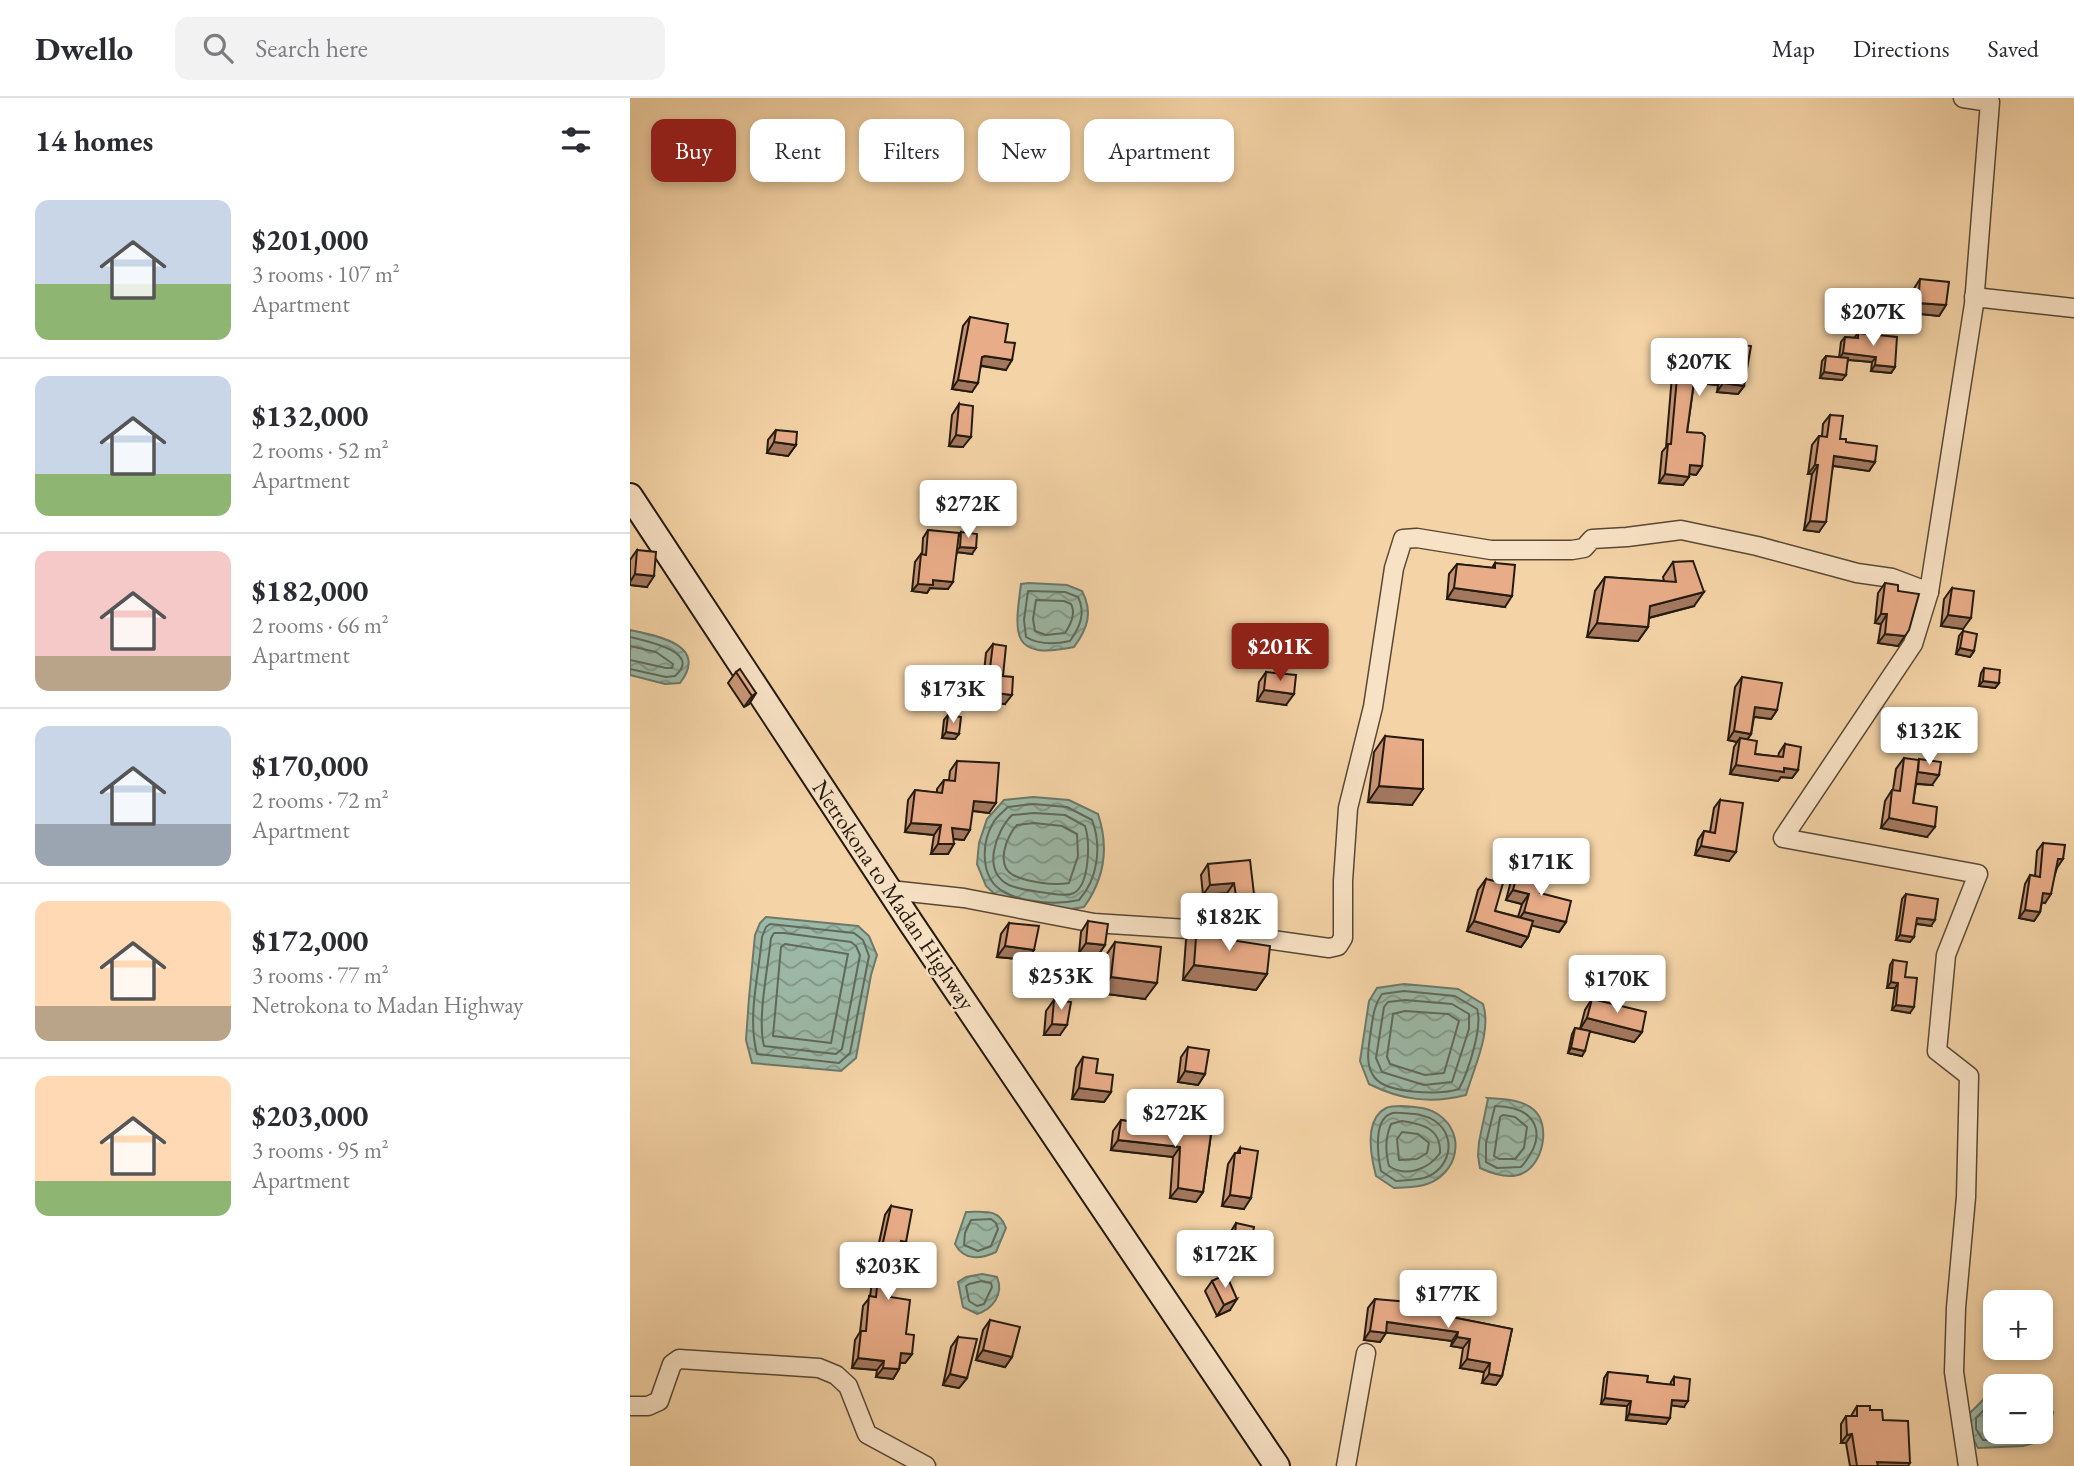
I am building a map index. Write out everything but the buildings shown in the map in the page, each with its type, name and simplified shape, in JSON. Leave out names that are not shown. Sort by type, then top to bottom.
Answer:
[{"type":"main road","name":"Netrokona to Madan Highway","points":[[630,496],[890,890],[1277,1466]]},
{"type":"street","points":[[1963,98],[1990,102],[1974,297],[1929,592],[1913,645],[1783,838],[1978,874],[1946,955],[1937,1051],[1969,1076],[1966,1198],[1956,1308],[1954,1372],[1968,1466]]},
{"type":"street","points":[[1974,297],[2074,308]]},
{"type":"street","points":[[890,890],[964,898],[1094,923],[1203,930],[1329,948],[1338,946],[1343,938],[1343,881],[1349,808],[1373,707],[1394,568],[1403,539],[1417,538],[1490,550],[1572,550],[1584,548],[1592,539],[1681,530],[1758,546],[1857,573],[1892,578],[1929,592]]},
{"type":"street","points":[[1346,1466],[1366,1353]]},
{"type":"street","points":[[630,1406],[648,1406],[659,1401],[671,1364],[679,1359],[819,1368],[836,1375],[848,1386],[867,1434],[926,1466]]},
{"type":"water","points":[[1021,584],[1067,585],[1082,591],[1087,606],[1087,620],[1074,647],[1038,650],[1021,640],[1017,618]]},
{"type":"water","points":[[630,630],[666,639],[684,651],[688,660],[687,670],[680,683],[665,684],[630,675]]},
{"type":"water","points":[[1033,797],[1069,800],[1098,814],[1103,838],[1103,862],[1097,885],[1084,907],[1065,910],[1000,899],[986,886],[977,864],[979,843],[987,819],[1004,800]]},
{"type":"water","points":[[766,917],[858,926],[869,936],[877,955],[856,1058],[841,1071],[752,1063],[746,1040],[755,935]]},
{"type":"water","points":[[1404,984],[1458,989],[1483,1004],[1484,1038],[1466,1095],[1416,1099],[1393,1094],[1369,1084],[1360,1061],[1369,1001],[1377,988]]},
{"type":"water","points":[[1487,1098],[1524,1104],[1539,1117],[1543,1134],[1540,1153],[1536,1161],[1523,1173],[1507,1176],[1480,1168],[1479,1142]]},
{"type":"water","points":[[1388,1107],[1426,1109],[1439,1115],[1448,1123],[1453,1133],[1455,1153],[1445,1172],[1437,1179],[1419,1186],[1394,1188],[1376,1176],[1370,1139],[1374,1121],[1379,1114]]},
{"type":"water","points":[[966,1212],[990,1212],[1003,1222],[1006,1228],[996,1252],[973,1257],[959,1250],[955,1244]]},
{"type":"water","points":[[982,1274],[997,1277],[999,1289],[992,1305],[977,1314],[963,1307],[958,1282],[966,1277]]},
{"type":"water","points":[[1983,1400],[1983,1444],[2030,1444],[1978,1448],[1969,1431],[1968,1415]]}]
